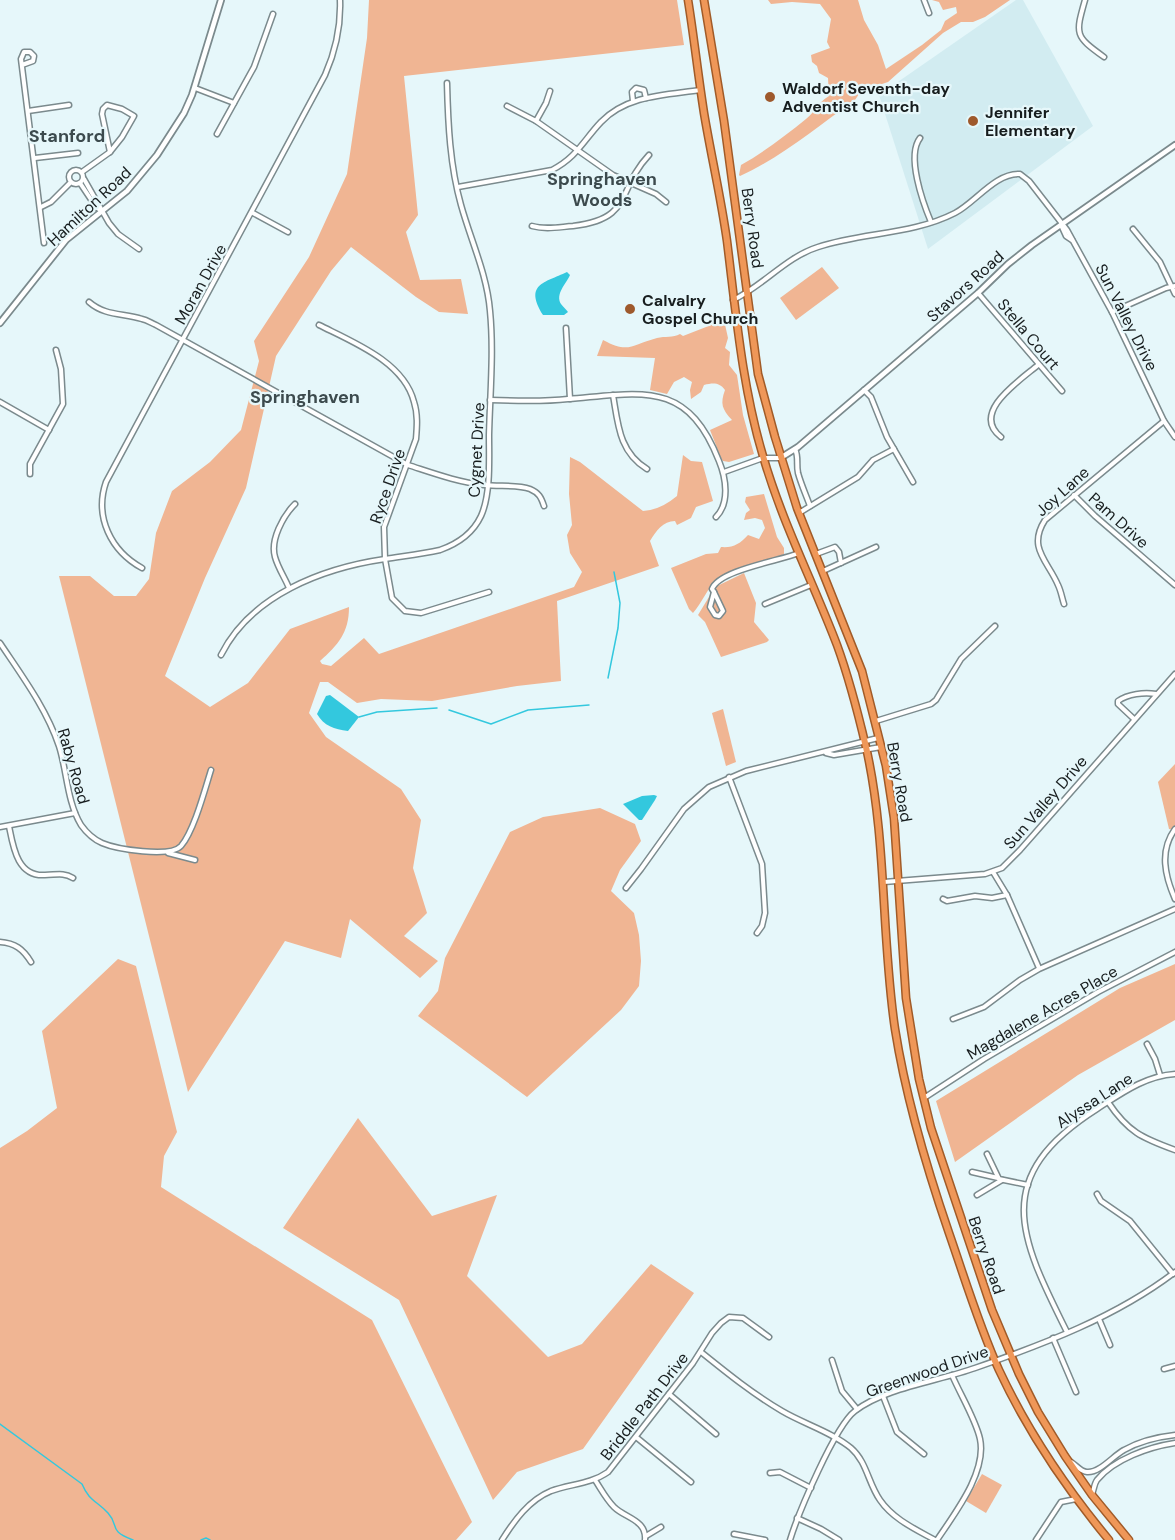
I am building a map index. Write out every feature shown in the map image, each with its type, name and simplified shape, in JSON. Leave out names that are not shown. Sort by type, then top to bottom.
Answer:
[{"type":"highway","name":"Berry Road","points":[[688,0],[723,219],[744,373],[763,458],[811,585],[838,648],[866,746],[882,846],[890,985],[895,1028],[913,1119],[957,1257],[995,1360],[1037,1441],[1076,1498],[1109,1540]]},
{"type":"highway","name":"Berry Road","points":[[704,0],[724,121],[758,371],[799,513],[851,640],[882,747],[894,818],[906,998],[913,1047],[939,1156],[992,1310],[1010,1355],[1038,1412],[1092,1495],[1129,1540]]},
{"type":"street","name":"Hamilton Road","points":[[0,323],[66,240],[127,191],[147,169],[184,113],[195,88],[221,0]]},
{"type":"street","name":"Moran Drive","points":[[142,568],[123,555],[111,538],[103,517],[103,493],[108,476],[253,213],[330,64],[340,23],[340,0]]},
{"type":"street","points":[[924,0],[929,13]]},
{"type":"street","points":[[1085,0],[1079,25],[1079,36],[1104,57]]},
{"type":"street","points":[[217,134],[254,67],[273,14]]},
{"type":"street","points":[[22,65],[44,243]]},
{"type":"street","name":"Cygnet Drive","points":[[222,655],[230,638],[247,619],[289,588],[337,570],[440,550],[458,542],[470,531],[480,519],[485,507],[490,400],[490,311],[478,252],[460,204],[450,142],[447,83]]},
{"type":"street","points":[[195,88],[234,103]]},
{"type":"street","points":[[633,101],[632,92],[636,88],[644,90],[646,98]]},
{"type":"street","points":[[458,187],[552,170],[580,151],[603,120],[633,101],[701,90]]},
{"type":"street","points":[[536,121],[550,91]]},
{"type":"street","points":[[28,111],[69,105]]},
{"type":"street","points":[[82,172],[110,152],[134,116],[122,109],[106,105],[102,114],[110,152]]},
{"type":"street","points":[[507,106],[536,121],[613,175],[656,194],[666,202]]},
{"type":"street","points":[[733,300],[747,293],[797,257],[818,246],[917,227],[931,222],[916,176],[915,150],[920,138]]},
{"type":"street","name":"Stavors Road","points":[[782,458],[978,293],[1008,264],[1175,146]]},
{"type":"street","points":[[35,158],[78,153]]},
{"type":"street","points":[[532,226],[543,229],[598,222],[611,215],[638,167],[649,154]]},
{"type":"street","points":[[71,182],[69,174],[72,170],[77,169],[82,172],[113,229],[139,249]]},
{"type":"street","name":"Sun Valley Drive","points":[[931,222],[972,202],[995,182],[1012,173],[1020,174],[1029,181],[1062,225],[1061,228],[1066,236],[1072,240],[1112,312],[1164,420],[1175,437]]},
{"type":"street","points":[[71,182],[80,183],[84,178]]},
{"type":"street","points":[[41,207],[58,196],[71,182]]},
{"type":"street","points":[[80,183],[96,207],[101,210]]},
{"type":"street","points":[[253,213],[288,232]]},
{"type":"street","points":[[1132,229],[1154,254],[1174,286],[1175,294]]},
{"type":"street","points":[[1112,312],[1174,286]]},
{"type":"street","name":"Stella Court","points":[[978,293],[1062,391]]},
{"type":"street","points":[[89,302],[97,309],[106,312],[142,319],[408,465],[453,480],[487,486],[525,487],[541,497],[544,506]]},
{"type":"street","name":"Ryce Drive","points":[[319,325],[389,365],[402,378],[412,394],[416,412],[416,440],[384,527],[385,559],[392,598],[398,606],[413,614],[489,592]]},
{"type":"street","points":[[566,328],[570,399]]},
{"type":"street","points":[[30,474],[30,464],[60,411],[63,396],[56,350]]},
{"type":"street","points":[[1001,437],[992,427],[990,420],[993,409],[1001,398],[1038,365]]},
{"type":"street","points":[[863,390],[871,397],[894,449],[913,482]]},
{"type":"street","points":[[490,400],[570,399],[629,393],[647,394],[682,406],[705,429],[724,472],[726,486],[723,506],[716,517]]},
{"type":"street","points":[[612,395],[620,438],[629,453],[647,469]]},
{"type":"street","points":[[0,402],[49,430]]},
{"type":"street","name":"Joy Lane","points":[[1064,604],[1058,584],[1040,550],[1037,539],[1039,529],[1045,520],[1164,420]]},
{"type":"street","points":[[795,449],[798,454],[799,477],[810,506]]},
{"type":"street","points":[[799,513],[858,477],[873,460],[894,449]]},
{"type":"street","points":[[724,472],[763,458],[782,458]]},
{"type":"street","name":"Pam Drive","points":[[1074,495],[1175,585]]},
{"type":"street","points":[[289,588],[275,558],[275,545],[285,518],[295,504]]},
{"type":"street","points":[[815,554],[835,547],[839,552],[841,563]]},
{"type":"street","points":[[822,572],[876,547]]},
{"type":"street","points":[[714,592],[710,608],[715,615],[719,616],[723,611],[714,592],[712,589],[714,584],[728,576],[799,553]]},
{"type":"street","points":[[765,604],[811,585]]},
{"type":"street","points":[[876,721],[931,704],[936,700],[961,659],[995,626]]},
{"type":"street","name":"Raby Road","points":[[0,643],[31,689],[52,730],[63,760],[75,813],[86,831],[100,842],[126,849],[164,852],[195,860]]},
{"type":"street","name":"Sun Valley Drive","points":[[993,872],[1002,868],[1020,850],[1175,674]]},
{"type":"street","points":[[1134,719],[1118,704],[1118,701],[1124,697],[1143,693],[1157,694]]},
{"type":"street","points":[[822,753],[834,755],[866,746],[879,737]]},
{"type":"street","points":[[626,888],[684,809],[709,787],[729,777],[822,753],[866,746],[882,747]]},
{"type":"street","points":[[164,852],[178,848],[188,834],[211,770]]},
{"type":"street","points":[[729,777],[762,864],[765,913],[762,926],[757,933]]},
{"type":"street","points":[[0,827],[75,813]]},
{"type":"street","points":[[9,826],[15,853],[26,869],[41,875],[66,874],[73,878]]},
{"type":"street","points":[[1175,829],[1167,846],[1165,865],[1165,874],[1175,899]]},
{"type":"street","points":[[884,882],[993,872],[1007,895],[1039,969]]},
{"type":"street","points":[[943,899],[946,901],[975,896],[992,898],[1007,895]]},
{"type":"street","points":[[953,1019],[984,1006],[1039,969],[1175,909]]},
{"type":"street","points":[[0,942],[11,943],[24,951],[31,962]]},
{"type":"street","name":"Magdalene Acres Place","points":[[924,1098],[984,1059],[1098,992],[1175,952]]},
{"type":"street","points":[[1147,1044],[1160,1075]]},
{"type":"street","name":"Alyssa Lane","points":[[1067,1332],[1027,1239],[1024,1203],[1028,1185],[1038,1162],[1053,1142],[1085,1117],[1133,1086],[1160,1075],[1175,1074]]},
{"type":"street","points":[[1108,1102],[1121,1121],[1131,1129],[1175,1150]]},
{"type":"street","points":[[987,1154],[1001,1179]]},
{"type":"street","points":[[972,1172],[1028,1185]]},
{"type":"street","points":[[977,1195],[1001,1179]]},
{"type":"street","points":[[1097,1194],[1101,1201],[1130,1221],[1174,1273]]},
{"type":"street","name":"Greenwood Drive","points":[[790,1540],[797,1518],[836,1438],[857,1409],[873,1399],[1010,1355],[1099,1319],[1148,1293],[1174,1273]]},
{"type":"street","name":"Briddle Path Drive","points":[[502,1540],[521,1513],[541,1496],[551,1491],[595,1480],[608,1472],[701,1352],[716,1327],[732,1317],[743,1318],[769,1337]]},
{"type":"street","points":[[1099,1319],[1110,1345]]},
{"type":"street","points":[[1053,1338],[1076,1392]]},
{"type":"street","points":[[701,1352],[761,1398],[836,1438],[853,1450],[863,1462],[879,1498],[888,1510],[936,1540],[974,1480],[982,1453],[979,1435],[952,1375]]},
{"type":"street","points":[[832,1360],[842,1391],[857,1409]]},
{"type":"street","points":[[1164,1369],[1175,1366]]},
{"type":"street","points":[[669,1394],[716,1434]]},
{"type":"street","points":[[883,1396],[897,1432],[924,1454]]},
{"type":"street","points":[[1068,1461],[1083,1471],[1091,1471],[1121,1451],[1138,1443],[1152,1438],[1175,1435]]},
{"type":"street","points":[[636,1437],[691,1482]]},
{"type":"street","points":[[1092,1495],[1097,1480],[1127,1458],[1144,1450],[1175,1443]]},
{"type":"street","points":[[770,1473],[780,1472],[811,1488]]},
{"type":"street","points":[[595,1480],[615,1508],[636,1521],[645,1538],[661,1527]]},
{"type":"street","points":[[1036,1540],[1061,1502],[1076,1498]]},
{"type":"street","points":[[797,1518],[839,1540]]},
{"type":"street","points":[[734,1534],[765,1540]]},
{"type":"shaded area","points":[[369,0],[677,0],[684,45],[404,76],[418,215],[406,232],[420,280],[461,279],[468,314],[439,312],[351,247],[331,271],[276,356],[246,488],[205,578],[165,676],[210,707],[248,683],[290,629],[349,607],[345,631],[337,644],[320,661],[322,664],[331,666],[364,638],[379,654],[574,587],[582,572],[570,553],[567,535],[572,525],[569,494],[570,457],[580,462],[643,511],[652,510],[677,496],[683,455],[691,461],[702,462],[713,501],[696,507],[691,518],[677,525],[675,521],[667,523],[657,530],[650,541],[659,566],[557,601],[561,681],[517,686],[432,701],[381,699],[357,703],[328,682],[320,682],[309,713],[326,737],[401,789],[421,820],[413,868],[427,913],[404,936],[438,961],[420,978],[350,919],[341,958],[285,941],[188,1092],[59,576],[90,576],[114,596],[136,596],[149,579],[156,533],[172,491],[210,462],[241,430],[259,361],[254,341],[309,257],[347,174],[367,38]]},
{"type":"shaded area","points":[[768,0],[858,0],[864,20],[878,45],[886,69],[922,45],[941,30],[945,21],[957,13],[956,7],[943,10],[939,2],[932,0],[1010,0],[985,17],[973,22],[961,22],[943,33],[888,82],[861,91],[855,100],[799,141],[740,176],[741,165],[790,132],[829,96],[828,78],[819,73],[817,66],[812,62],[811,55],[830,48],[827,42],[831,19],[820,4],[792,2],[771,4]]},
{"type":"shaded area","points":[[1016,0],[1023,0],[1093,126],[928,249],[879,95]]},
{"type":"shaded area","points":[[822,267],[839,288],[796,320],[780,298]]},
{"type":"shaded area","points":[[724,320],[728,338],[725,348],[730,352],[729,365],[737,375],[743,415],[754,454],[729,462],[721,458],[710,430],[732,420],[723,406],[725,390],[718,384],[704,385],[701,392],[691,399],[692,382],[684,377],[674,382],[667,394],[650,390],[655,358],[597,356],[603,340],[619,347],[630,347],[657,338],[680,334],[683,336]]},
{"type":"shaded area","points":[[764,494],[777,537],[784,548],[784,554],[725,574],[711,587],[693,613],[689,609],[671,568],[706,554],[718,553],[721,547],[736,545],[748,535],[759,539],[765,528],[762,520],[755,518],[744,520],[746,513],[750,510],[745,502],[746,497]]},
{"type":"shaded area","points":[[744,573],[756,603],[754,622],[769,640],[721,657],[705,622],[698,615],[715,587]]},
{"type":"shaded area","points":[[723,709],[736,762],[726,766],[712,713]]},
{"type":"shaded area","points":[[1175,764],[1175,830],[1169,829],[1158,782]]},
{"type":"shaded area","points":[[600,808],[635,824],[641,841],[620,870],[611,891],[634,913],[641,961],[639,986],[621,1010],[527,1097],[418,1016],[438,991],[445,958],[510,832],[543,817]]},
{"type":"shaded area","points":[[118,959],[136,966],[177,1132],[164,1156],[161,1187],[372,1320],[472,1522],[456,1540],[0,1540],[0,1148],[57,1108],[42,1031]]},
{"type":"shaded area","points":[[1175,964],[1175,1020],[1078,1075],[955,1162],[936,1101],[1120,988]]},
{"type":"shaded area","points":[[358,1118],[432,1216],[497,1195],[467,1276],[548,1357],[582,1344],[651,1264],[694,1293],[583,1449],[517,1472],[493,1500],[399,1300],[283,1228]]},
{"type":"shaded area","points":[[982,1474],[1002,1485],[986,1513],[966,1501]]},
{"type":"water","points":[[567,272],[570,275],[559,297],[561,304],[568,312],[564,315],[543,315],[538,305],[536,291],[544,282]]},
{"type":"water","points":[[330,695],[359,717],[348,731],[330,726],[317,714],[326,696]]},
{"type":"water","points":[[642,796],[657,796],[642,820],[639,820],[623,804]]},
{"type":"waterway","points":[[608,678],[618,628],[620,603],[614,572]]},
{"type":"waterway","points":[[449,710],[491,724],[528,710],[589,705]]},
{"type":"waterway","points":[[359,717],[377,712],[437,708]]},
{"type":"waterway","points":[[0,1424],[82,1484],[90,1497],[111,1517],[117,1530],[133,1540]]},
{"type":"waterway","points":[[201,1540],[206,1538],[210,1540]]},
{"type":"place","name":"Waldorf Seventh-day Adventist Church","points":[[770,97]]},
{"type":"place","name":"Jennifer Elementary","points":[[973,121]]},
{"type":"place","name":"Calvalry Gospel Church","points":[[630,309]]},
{"type":"district","name":"Stanford","points":[[67,136]]},
{"type":"district","name":"Springhaven Woods","points":[[602,189]]},
{"type":"district","name":"Springhaven","points":[[305,397]]}]
